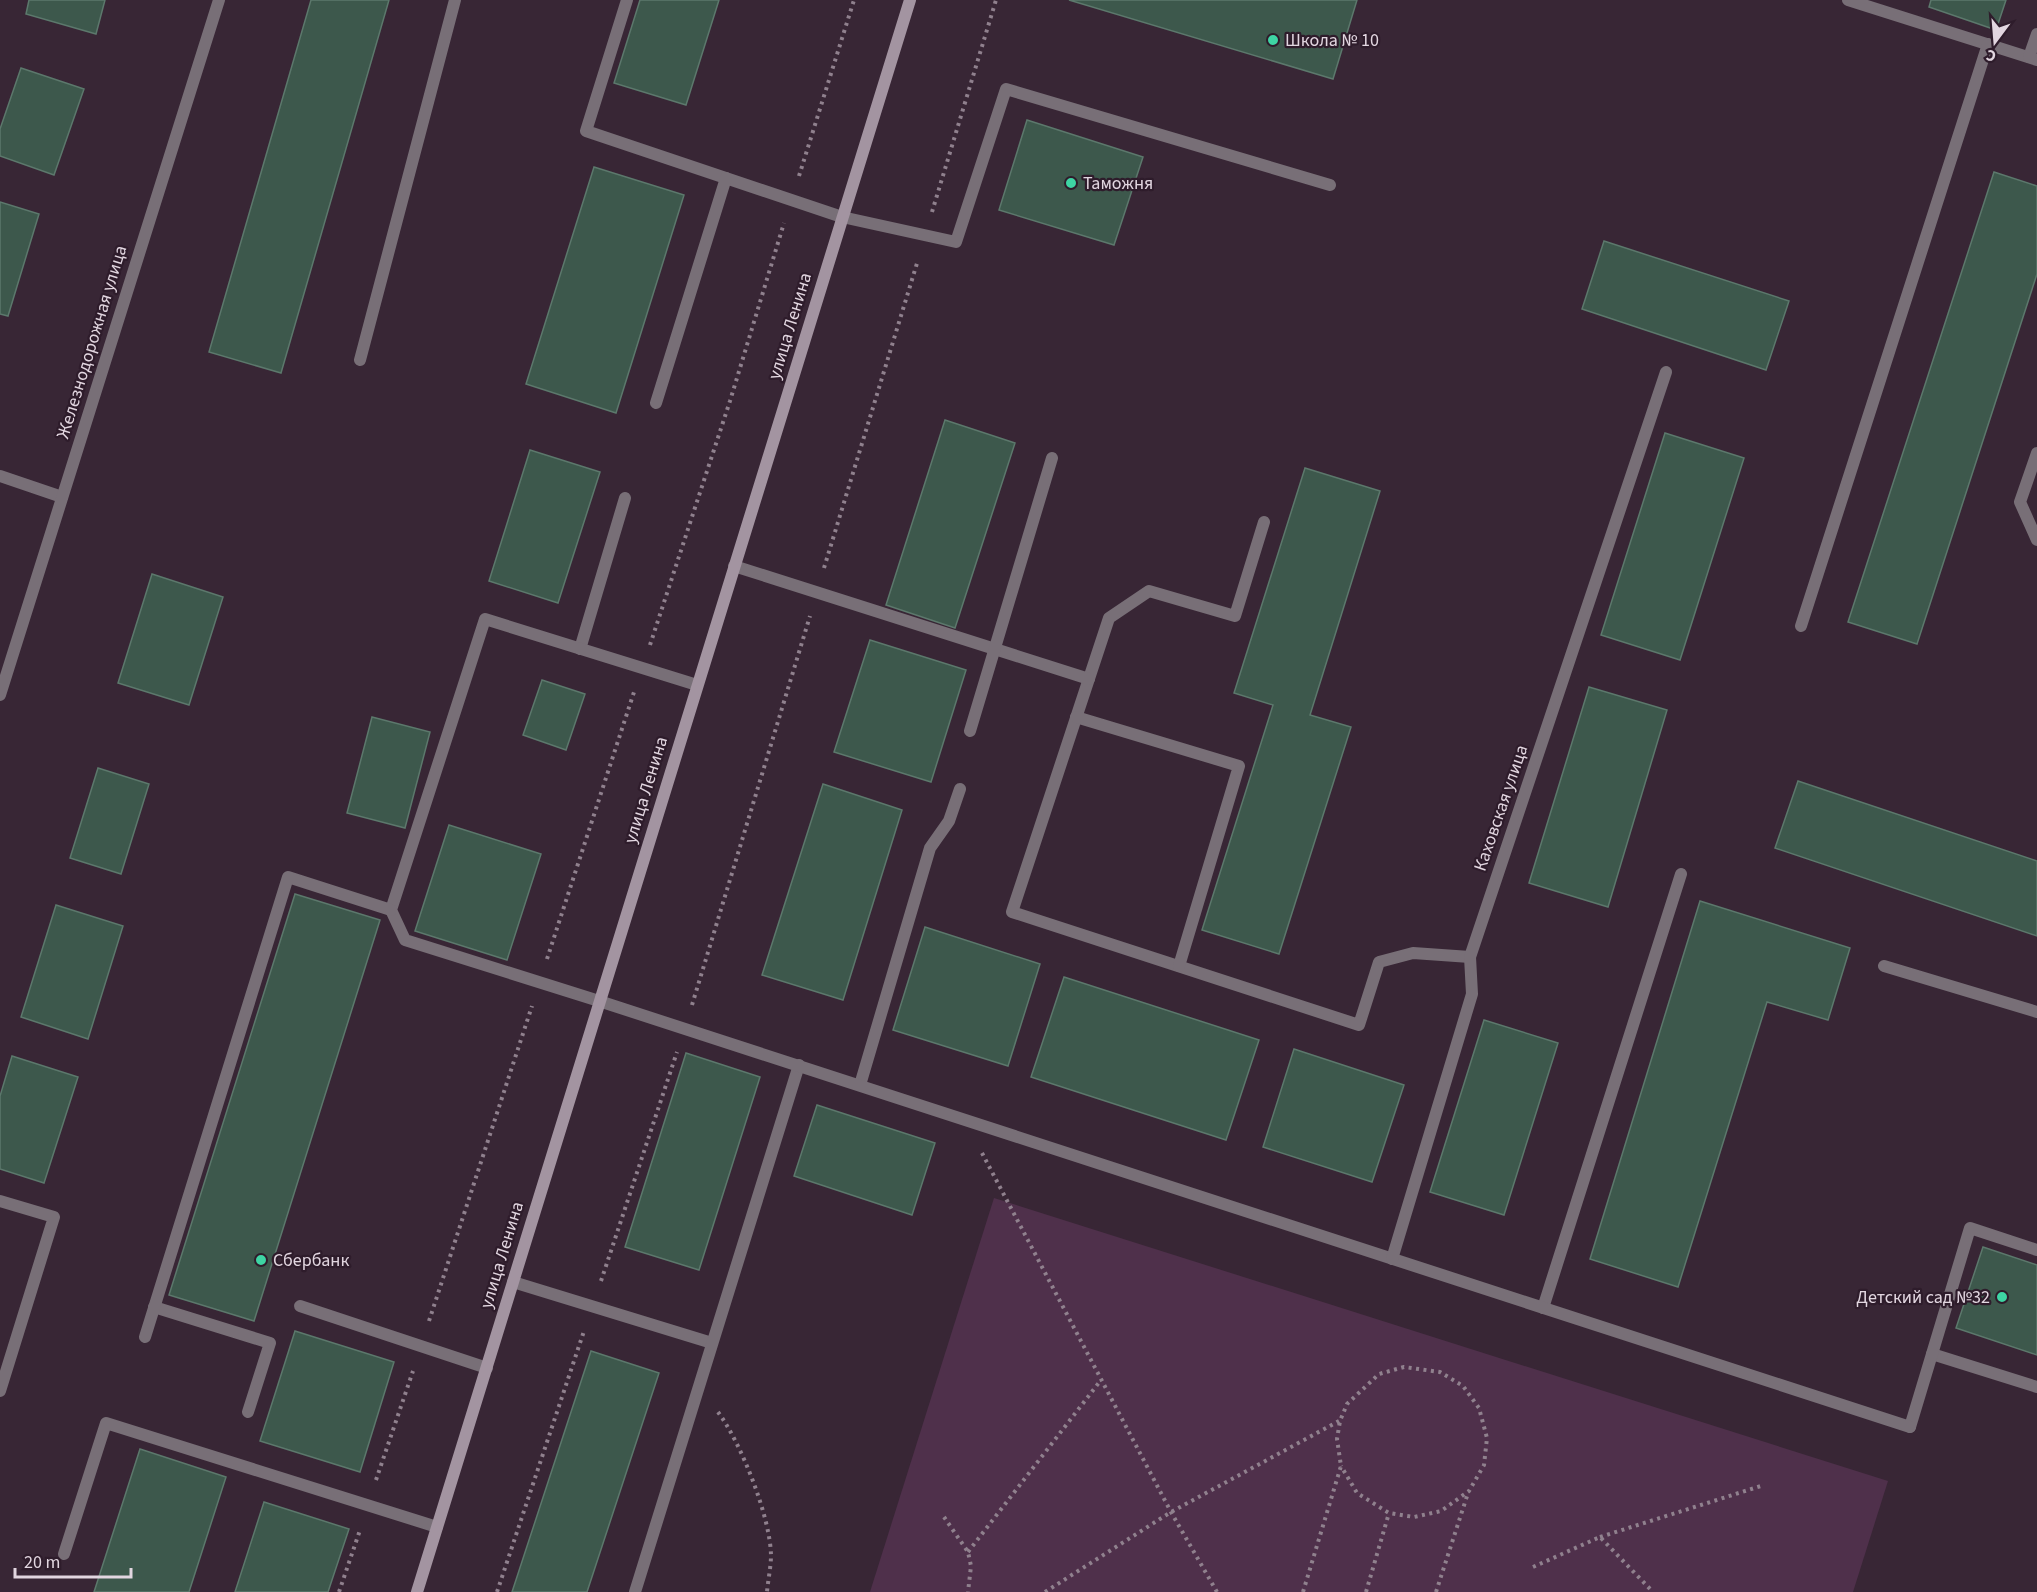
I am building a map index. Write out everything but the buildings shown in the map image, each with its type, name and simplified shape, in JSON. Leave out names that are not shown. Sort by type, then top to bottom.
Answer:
[{"type":"street","name":"Железнодорожная улица","points":[[0,695],[219,0]]},
{"type":"street","points":[[360,360],[455,0]]},
{"type":"street","points":[[627,0],[585,131],[842,217],[956,242],[1006,89],[1330,185]]},
{"type":"street","name":"улица Ленина","points":[[417,1592],[910,0]]},
{"type":"street","points":[[1848,0],[2033,58],[2037,34]]},
{"type":"street","points":[[1801,626],[1988,44]]},
{"type":"street","points":[[656,403],[726,178]]},
{"type":"street","name":"Каховская улица","points":[[1392,1259],[1472,994],[1470,957],[1666,372]]},
{"type":"street","points":[[2037,453],[2020,502],[2037,540]]},
{"type":"street","points":[[970,731],[1052,458]]},
{"type":"street","points":[[0,476],[62,497]]},
{"type":"street","points":[[580,649],[625,498]]},
{"type":"street","points":[[1264,522],[1235,616],[1149,591],[1109,618],[1012,912],[1359,1024],[1379,962],[1413,953],[1470,957]]},
{"type":"street","points":[[734,566],[1089,679]]},
{"type":"street","points":[[697,686],[485,619],[391,910],[405,940],[685,1028],[1910,1427],[1970,1228],[2037,1250]]},
{"type":"street","points":[[1076,717],[1239,766],[1179,966]]},
{"type":"street","points":[[860,1085],[930,848],[949,821],[960,789]]},
{"type":"street","points":[[1543,1308],[1680,874]]},
{"type":"street","points":[[145,1337],[288,877],[391,910]]},
{"type":"street","points":[[1884,966],[2037,1012]]},
{"type":"street","points":[[635,1592],[799,1065]]},
{"type":"street","points":[[0,1202],[54,1217],[0,1391]]},
{"type":"street","points":[[513,1282],[712,1343]]},
{"type":"street","points":[[300,1306],[487,1368]]},
{"type":"street","points":[[154,1307],[270,1343],[248,1412]]},
{"type":"street","points":[[1932,1353],[2037,1386]]},
{"type":"street","points":[[64,1554],[106,1423],[437,1527]]},
{"type":"path","points":[[425,1332],[730,401],[854,0]]},
{"type":"path","points":[[930,217],[996,0]]},
{"type":"path","points":[[823,571],[920,251]]},
{"type":"path","points":[[498,1592],[685,1028],[813,605]]},
{"type":"path","points":[[965,1120],[1171,1512],[1217,1592]]},
{"type":"path","points":[[339,1592],[414,1366]]},
{"type":"path","points":[[1436,1592],[1469,1491],[1484,1465],[1487,1438],[1479,1408],[1462,1386],[1440,1372],[1404,1367],[1379,1374],[1347,1404],[1340,1421],[1337,1439],[1341,1467],[1357,1493],[1389,1513],[1414,1517],[1441,1511],[1469,1491]]},
{"type":"path","points":[[968,1552],[1101,1380]]},
{"type":"path","points":[[699,1386],[729,1427],[761,1502],[771,1554],[767,1592]]},
{"type":"path","points":[[1045,1592],[1171,1512],[1340,1421]]},
{"type":"path","points":[[1303,1592],[1341,1467]]},
{"type":"path","points":[[1533,1567],[1600,1537],[1764,1485]]},
{"type":"path","points":[[1366,1592],[1389,1513]]},
{"type":"path","points":[[944,1517],[968,1552],[971,1566],[968,1592]]},
{"type":"path","points":[[1600,1537],[1653,1592]]},
{"type":"shaded area","points":[[994,1198],[1888,1481],[1853,1592],[870,1592]]},
{"type":"place","name":"Школа № 10","points":[[1273,40]]},
{"type":"place","name":"Таможня","points":[[1071,183]]},
{"type":"place","name":"Сбербанк","points":[[261,1260]]},
{"type":"place","name":"Детский сад №32","points":[[2002,1297]]}]
